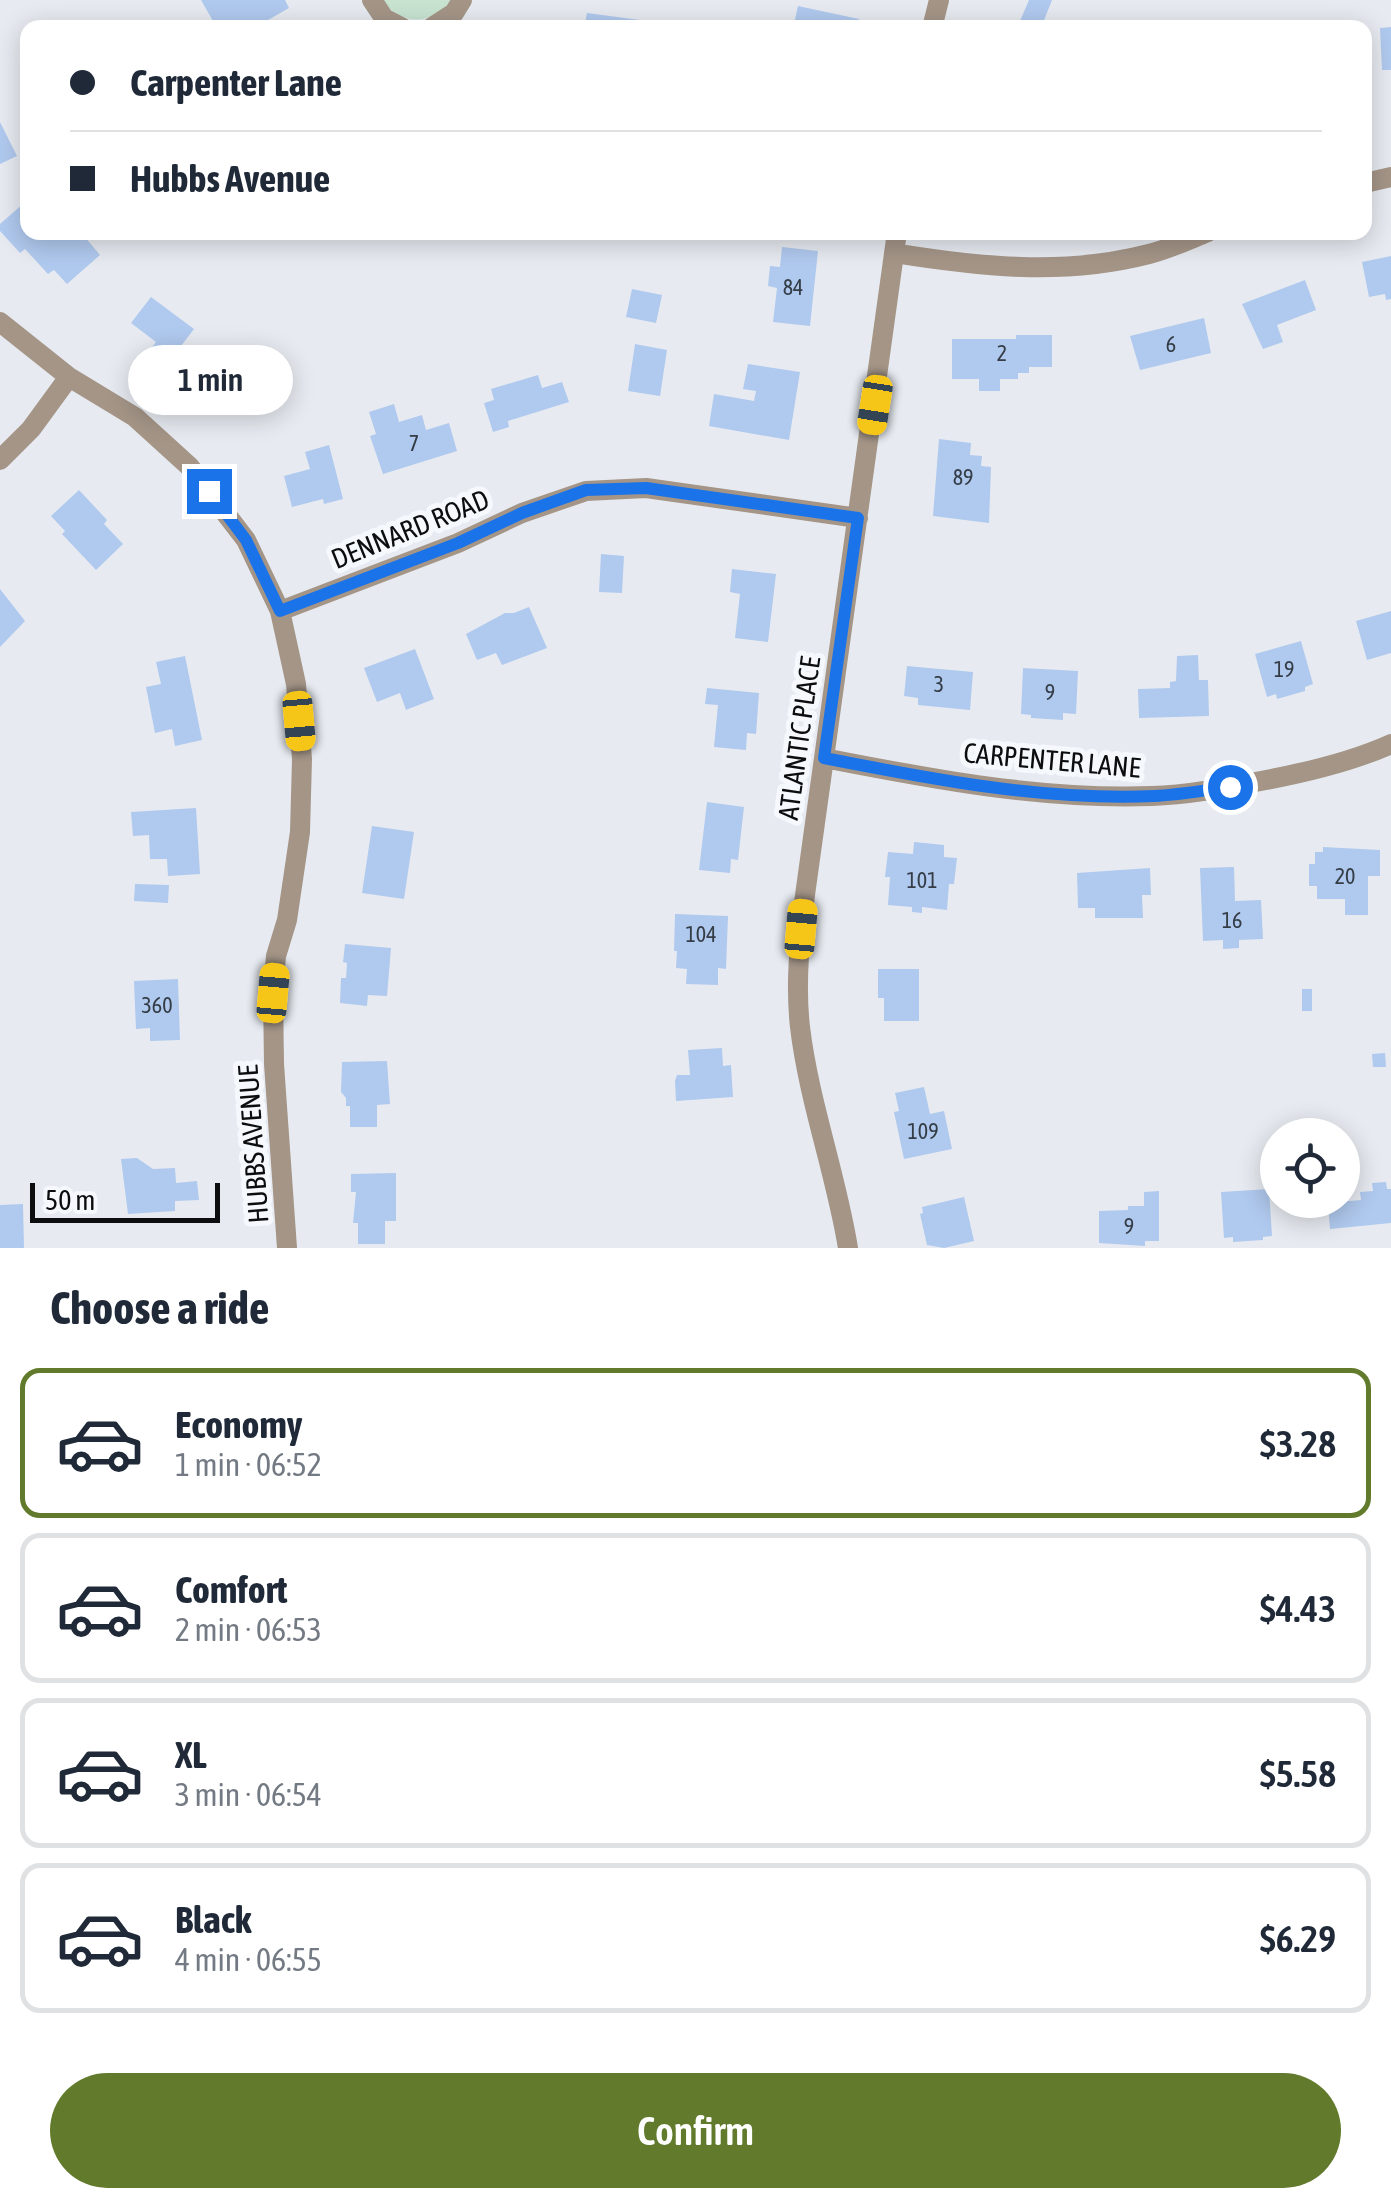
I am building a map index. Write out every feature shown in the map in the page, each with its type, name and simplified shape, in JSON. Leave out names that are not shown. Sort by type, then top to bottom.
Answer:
[{"type":"street","points":[[372,0],[388,20]]},
{"type":"street","points":[[443,20],[454,13],[462,0]]},
{"type":"street","points":[[896,242],[954,263],[1018,268],[1078,267],[1151,254],[1187,240]]},
{"type":"street","name":"ATLANTIC PLACE","points":[[848,1248],[800,1026],[798,963],[896,242]]},
{"type":"street","name":"HUBBS AVENUE","points":[[0,322],[69,377],[134,417],[190,467],[246,540],[280,611],[296,684],[302,759],[300,832],[287,920],[276,956],[273,993],[274,1064],[288,1248]]},
{"type":"street","points":[[0,460],[31,429],[69,377]]},
{"type":"street","name":"DENNARD ROAD","points":[[280,611],[586,490],[646,488],[858,518]]},
{"type":"street","name":"CARPENTER LANE","points":[[824,758],[1074,796],[1154,796],[1304,773],[1391,744]]},
{"type":"green space","points":[[382,0],[452,0],[435,14],[417,20],[399,15]]},
{"type":"building","points":[[201,0],[285,0],[289,8],[268,20],[212,20]]},
{"type":"building","points":[[1029,0],[1052,0],[1044,20],[1020,20]]},
{"type":"building","points":[[798,6],[859,19],[859,20],[795,20]]},
{"type":"building","points":[[587,13],[640,20],[586,20]]},
{"type":"building","points":[[1391,27],[1391,70],[1382,70],[1380,28]]},
{"type":"building","points":[[0,122],[17,156],[0,164]]},
{"type":"building","points":[[20,206],[20,240],[87,240],[100,255],[67,284],[54,270],[48,274],[25,249],[20,253],[0,231],[0,224]]},
{"type":"building","points":[[782,247],[818,251],[810,326],[773,322],[777,288],[768,286],[770,266],[780,267]]},
{"type":"building","points":[[1391,256],[1391,299],[1386,300],[1385,294],[1369,297],[1362,262]]},
{"type":"building","points":[[1305,280],[1316,310],[1277,325],[1283,342],[1263,349],[1242,304]]},
{"type":"building","points":[[632,289],[662,295],[656,323],[626,317]]},
{"type":"building","points":[[151,297],[194,329],[168,363],[150,350],[156,342],[131,323]]},
{"type":"building","points":[[1204,318],[1211,353],[1140,370],[1130,336]]},
{"type":"building","points":[[1016,335],[1052,335],[1052,367],[1029,367],[1029,373],[1018,373],[1018,379],[1000,379],[1000,391],[979,391],[979,379],[952,379],[952,339],[1016,339]]},
{"type":"building","points":[[635,344],[667,350],[660,396],[628,391]]},
{"type":"building","points":[[748,364],[800,372],[789,440],[709,426],[714,394],[754,401],[756,391],[743,389]]},
{"type":"building","points":[[538,375],[542,388],[562,382],[569,402],[508,421],[509,427],[493,432],[484,403],[494,400],[491,389]]},
{"type":"building","points":[[394,404],[399,422],[422,415],[426,430],[449,423],[457,451],[383,474],[370,436],[376,434],[369,412]]},
{"type":"building","points":[[939,439],[971,443],[970,455],[982,456],[981,466],[991,467],[989,523],[933,516]]},
{"type":"building","points":[[329,445],[343,499],[324,504],[323,499],[292,507],[284,476],[310,469],[305,452]]},
{"type":"building","points":[[79,490],[123,544],[96,570],[62,534],[65,531],[51,516]]},
{"type":"building","points":[[601,554],[624,556],[622,593],[599,592]]},
{"type":"building","points":[[732,569],[776,574],[768,642],[735,638],[740,594],[730,592]]},
{"type":"building","points":[[0,589],[25,621],[0,647]]},
{"type":"building","points":[[529,607],[547,648],[502,665],[496,653],[477,660],[466,634],[505,613]]},
{"type":"building","points":[[1391,611],[1391,653],[1367,660],[1356,621]]},
{"type":"building","points":[[1301,641],[1313,684],[1305,687],[1305,691],[1277,699],[1276,694],[1267,697],[1255,654]]},
{"type":"building","points":[[415,649],[434,699],[406,710],[400,693],[377,702],[364,668]]},
{"type":"building","points":[[1198,655],[1199,680],[1208,680],[1209,716],[1139,718],[1138,689],[1170,688],[1170,682],[1176,681],[1177,656]]},
{"type":"building","points":[[185,656],[202,740],[175,746],[172,729],[155,733],[146,687],[161,684],[156,662]]},
{"type":"building","points":[[907,666],[973,672],[970,710],[918,705],[918,698],[904,696]]},
{"type":"building","points":[[1023,668],[1078,671],[1076,714],[1063,713],[1063,720],[1021,714]]},
{"type":"building","points":[[707,688],[759,693],[756,734],[747,733],[746,750],[714,747],[718,705],[705,704]]},
{"type":"building","points":[[707,802],[744,807],[738,860],[731,859],[730,873],[699,870]]},
{"type":"building","points":[[196,808],[200,874],[168,876],[167,859],[150,859],[149,835],[133,836],[131,812]]},
{"type":"building","points":[[372,826],[414,832],[404,899],[362,893]]},
{"type":"building","points":[[914,842],[944,845],[944,857],[957,858],[947,910],[922,907],[922,913],[912,912],[912,907],[888,905],[888,852],[913,854]]},
{"type":"building","points":[[1323,847],[1380,850],[1380,876],[1368,876],[1368,915],[1345,915],[1345,899],[1317,899],[1317,886],[1309,886],[1309,864],[1315,864],[1315,852],[1323,852]]},
{"type":"building","points":[[1234,867],[1235,901],[1261,900],[1263,939],[1239,940],[1239,948],[1223,949],[1223,940],[1203,941],[1200,868]]},
{"type":"building","points":[[1150,868],[1151,895],[1142,895],[1143,918],[1095,918],[1095,908],[1078,908],[1077,873]]},
{"type":"building","points":[[135,884],[169,885],[168,903],[134,901]]},
{"type":"building","points":[[675,914],[728,916],[726,969],[718,968],[718,985],[686,984],[687,969],[676,968]]},
{"type":"building","points":[[345,944],[391,948],[387,996],[368,995],[367,1006],[340,1003],[341,978],[346,978]]},
{"type":"building","points":[[878,969],[919,969],[919,1021],[884,1021],[884,998],[878,998]]},
{"type":"building","points":[[178,979],[180,1040],[150,1041],[150,1028],[136,1029],[134,981]]},
{"type":"building","points":[[1302,989],[1312,989],[1312,1011],[1302,1011]]},
{"type":"building","points":[[722,1048],[723,1066],[731,1065],[733,1097],[676,1101],[677,1075],[690,1075],[688,1050]]},
{"type":"building","points":[[1385,1053],[1386,1067],[1373,1067],[1372,1054]]},
{"type":"building","points":[[387,1061],[390,1104],[377,1105],[377,1127],[350,1127],[350,1106],[346,1106],[341,1092],[342,1062]]},
{"type":"building","points":[[924,1087],[930,1114],[944,1111],[952,1149],[904,1159],[894,1112],[899,1111],[895,1093]]},
{"type":"building","points":[[137,1158],[153,1169],[175,1168],[176,1183],[197,1181],[199,1200],[175,1201],[175,1211],[128,1214],[121,1159]]},
{"type":"building","points":[[396,1173],[396,1221],[385,1221],[385,1244],[358,1244],[358,1223],[353,1223],[356,1192],[351,1192],[351,1174]]},
{"type":"building","points":[[1386,1182],[1387,1189],[1391,1189],[1391,1223],[1330,1229],[1329,1218],[1360,1218],[1360,1192],[1373,1191],[1372,1183]]},
{"type":"building","points":[[1260,1190],[1260,1218],[1271,1218],[1272,1236],[1233,1242],[1233,1237],[1224,1238],[1221,1192]]},
{"type":"building","points":[[1159,1191],[1159,1241],[1145,1241],[1145,1246],[1099,1243],[1099,1211],[1144,1206],[1144,1192]]},
{"type":"building","points":[[964,1197],[974,1241],[944,1248],[927,1245],[922,1207]]},
{"type":"building","points":[[23,1204],[24,1248],[0,1248],[0,1205]]},
{"type":"route","points":[[209,491],[246,540],[280,611],[586,490],[646,488],[858,518],[824,758],[896,772],[1074,796],[1154,796],[1230,787]]}]
